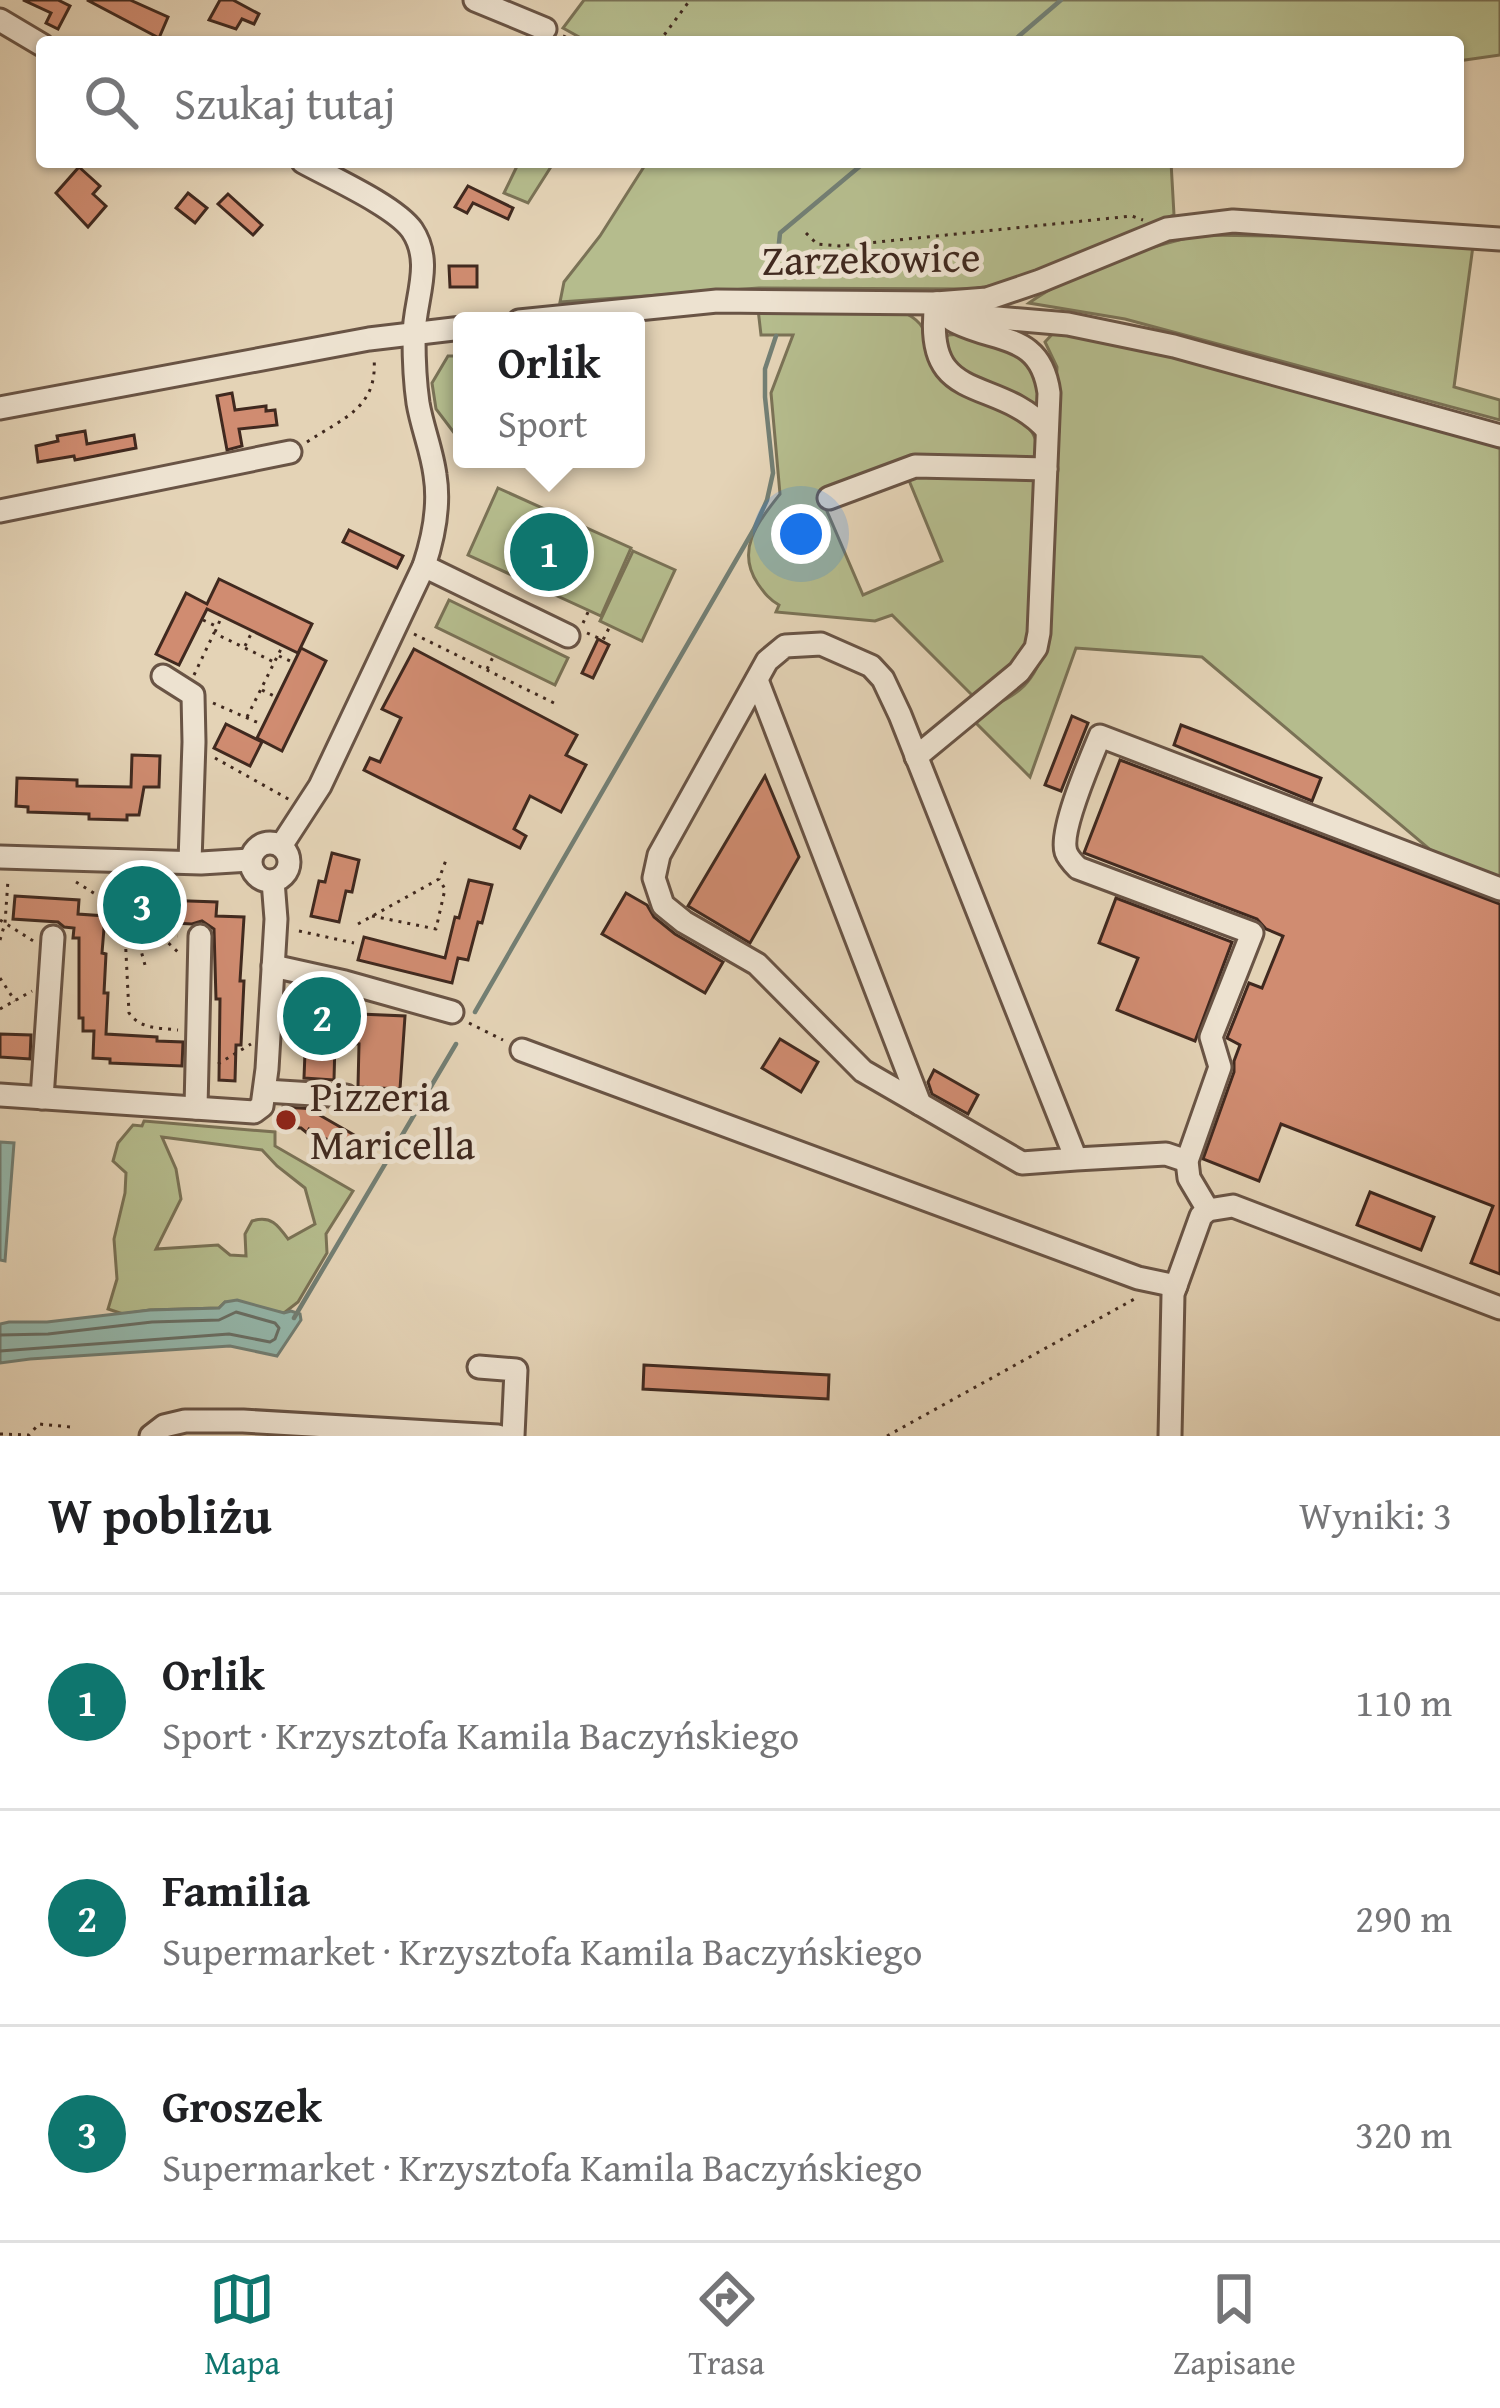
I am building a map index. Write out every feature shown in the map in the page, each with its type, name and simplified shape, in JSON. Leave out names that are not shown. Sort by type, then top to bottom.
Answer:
[{"type":"street","points":[[476,0],[545,29]]},
{"type":"street","points":[[0,20],[36,41]]},
{"type":"street","points":[[281,846],[323,780],[424,566],[437,503],[436,474],[418,402],[413,333],[423,267],[416,236],[388,210],[314,168]]},
{"type":"street","name":"Zarzekowice","points":[[608,312],[717,301],[936,303],[987,299],[1167,229],[1233,221],[1500,239]]},
{"type":"street","points":[[916,757],[1019,672],[1040,633],[1046,376],[1040,363],[1010,338],[958,323],[936,303]]},
{"type":"street","points":[[936,303],[932,331],[936,353],[946,369],[958,380],[1028,412],[1047,430]]},
{"type":"street","points":[[936,303],[960,307],[974,316],[1068,324],[1174,346],[1500,436]]},
{"type":"street","points":[[0,408],[370,339],[453,329]]},
{"type":"street","points":[[0,511],[290,452]]},
{"type":"street","points":[[829,498],[915,466],[1046,469]]},
{"type":"street","points":[[424,566],[574,633]]},
{"type":"street","points":[[1076,1159],[883,679],[871,666],[820,644],[785,646],[767,661],[659,855],[654,878],[663,905],[683,922],[758,964],[863,1071],[1022,1163],[1166,1154],[1187,1161]]},
{"type":"street","points":[[164,676],[190,696],[190,862]]},
{"type":"street","points":[[757,680],[920,1104]]},
{"type":"street","points":[[1208,1210],[1189,1178],[1187,1161],[1220,1067],[1211,1037],[1252,933],[1078,868],[1067,855],[1072,810],[1100,736],[1500,890]]},
{"type":"street","points":[[259,846],[281,846],[289,857],[282,877],[273,881],[259,878],[250,860],[259,846]]},
{"type":"street","points":[[0,857],[250,860]]},
{"type":"street","points":[[0,1094],[254,1112],[262,1106],[276,919],[273,881]]},
{"type":"street","points":[[196,1108],[200,936]]},
{"type":"street","points":[[41,1097],[53,945]]},
{"type":"street","points":[[273,965],[452,1012]]},
{"type":"street","points":[[523,1050],[1138,1278],[1175,1286]]},
{"type":"street","points":[[265,1095],[346,1096]]},
{"type":"street","points":[[1170,1436],[1175,1286],[1201,1216],[1208,1210],[1233,1206],[1500,1308]]},
{"type":"street","points":[[479,1367],[516,1370],[514,1436]]},
{"type":"street","points":[[151,1436],[184,1420],[498,1436]]},
{"type":"path","points":[[663,36],[690,0]]},
{"type":"path","points":[[806,233],[818,244],[839,246],[1132,216],[1167,229]]},
{"type":"path","points":[[290,452],[364,405],[374,379],[370,339]]},
{"type":"path","points":[[221,618],[190,696],[221,704],[261,724]]},
{"type":"path","points":[[203,620],[217,627]]},
{"type":"path","points":[[574,633],[603,640],[610,626]]},
{"type":"path","points":[[402,628],[558,705]]},
{"type":"path","points":[[244,648],[252,632]]},
{"type":"path","points":[[214,633],[274,662]]},
{"type":"path","points":[[247,717],[281,647]]},
{"type":"path","points":[[278,655],[290,661]]},
{"type":"path","points":[[486,671],[494,655]]},
{"type":"path","points":[[260,689],[274,696]]},
{"type":"path","points":[[214,758],[298,806]]},
{"type":"path","points":[[214,770],[225,763]]},
{"type":"path","points":[[358,924],[439,879],[446,860]]},
{"type":"path","points":[[372,916],[436,929],[445,889],[439,879]]},
{"type":"path","points":[[0,940],[8,880]]},
{"type":"path","points":[[76,882],[161,935],[200,936]]},
{"type":"path","points":[[131,883],[130,911],[145,965]]},
{"type":"path","points":[[124,914],[131,1017],[147,1027],[236,1053],[259,1054]]},
{"type":"path","points":[[3,922],[53,945]]},
{"type":"path","points":[[299,932],[354,943]]},
{"type":"path","points":[[0,978],[15,1001]]},
{"type":"path","points":[[0,1009],[50,982]]},
{"type":"path","points":[[452,1012],[523,1050]]},
{"type":"path","points":[[196,1078],[260,1038]]},
{"type":"path","points":[[887,1436],[1152,1289]]},
{"type":"path","points":[[0,1434],[29,1435],[39,1424],[71,1426]]},
{"type":"green space","points":[[584,0],[1500,0],[1500,55],[1464,60],[1464,36],[577,36],[563,28]]},
{"type":"green space","points":[[516,168],[550,168],[528,203],[504,193]]},
{"type":"green space","points":[[643,168],[1171,168],[1174,215],[1018,281],[973,289],[759,288],[560,302],[564,282]]},
{"type":"green space","points":[[1200,235],[1473,246],[1454,387],[1500,400],[1500,420],[1125,319],[1029,303],[1111,262]]},
{"type":"green space","points":[[758,309],[907,314],[922,327],[932,360],[1015,413],[1035,438],[1038,453],[1028,464],[917,459],[820,495],[863,595],[942,561],[908,478],[922,470],[1030,476],[1036,485],[1029,637],[1020,657],[974,697],[892,615],[875,621],[776,612],[779,605],[751,572],[752,537],[780,494],[771,393],[793,335],[761,335]]},
{"type":"green space","points":[[1058,328],[1118,340],[1500,447],[1500,878],[1434,853],[1202,657],[1076,648],[1030,777],[971,718],[1026,683],[1045,645],[1057,367],[1045,342]]},
{"type":"green space","points":[[961,334],[1020,353],[1039,377],[1040,407],[953,366],[942,339]]},
{"type":"green space","points":[[448,356],[453,356],[453,431],[436,409],[432,383]]},
{"type":"green space","points":[[498,488],[631,548],[601,616],[468,555]]},
{"type":"green space","points":[[633,551],[675,570],[642,641],[600,621]]},
{"type":"green space","points":[[449,600],[568,658],[555,685],[436,627]]},
{"type":"green space","points":[[144,1121],[275,1132],[275,1146],[353,1191],[326,1234],[327,1253],[298,1302],[284,1313],[225,1302],[219,1308],[123,1314],[108,1309],[117,1279],[114,1239],[126,1173],[113,1161],[118,1143],[133,1125],[142,1126]],"holes":[[[162,1137],[262,1150],[305,1188],[315,1224],[288,1239],[273,1222],[252,1221],[245,1234],[246,1256],[230,1255],[218,1245],[156,1249],[181,1199],[176,1169]]]},
{"type":"water","points":[[0,1142],[14,1143],[5,1261],[0,1260]]},
{"type":"water","points":[[237,1300],[300,1314],[301,1320],[277,1356],[230,1346],[0,1363],[0,1324],[219,1308]]},
{"type":"building","points":[[23,0],[58,0],[70,6],[58,29],[46,23],[51,13]]},
{"type":"building","points":[[87,0],[130,0],[168,17],[160,36]]},
{"type":"building","points":[[220,0],[233,0],[259,14],[254,24],[242,19],[236,29],[209,20]]},
{"type":"building","points":[[80,168],[100,186],[93,194],[106,206],[88,227],[56,193]]},
{"type":"building","points":[[468,186],[513,208],[508,219],[473,203],[467,213],[455,207]]},
{"type":"building","points":[[188,193],[207,208],[195,223],[176,208]]},
{"type":"building","points":[[228,194],[262,225],[253,235],[218,204]]},
{"type":"building","points":[[449,266],[477,266],[477,287],[450,287]]},
{"type":"building","points":[[232,393],[235,410],[266,406],[266,411],[275,410],[277,425],[239,429],[242,446],[227,450],[217,396]]},
{"type":"building","points":[[85,431],[87,444],[134,435],[136,448],[38,462],[36,446]]},
{"type":"building","points":[[349,530],[403,556],[397,568],[343,542]]},
{"type":"building","points":[[219,579],[312,624],[298,653],[207,609],[179,665],[156,654],[186,593],[207,604]]},
{"type":"building","points":[[598,639],[609,645],[593,678],[582,673]]},
{"type":"building","points":[[301,648],[326,661],[282,751],[257,738]]},
{"type":"building","points":[[414,649],[577,735],[566,755],[586,765],[561,812],[530,796],[514,829],[526,836],[520,848],[364,770],[370,758],[380,762],[401,718],[382,709]]},
{"type":"building","points":[[1072,716],[1088,723],[1061,791],[1045,785]]},
{"type":"building","points":[[226,724],[262,742],[250,766],[214,748]]},
{"type":"building","points":[[1181,725],[1321,778],[1312,801],[1174,745]]},
{"type":"building","points":[[132,755],[160,756],[159,787],[144,787],[139,815],[127,815],[127,820],[89,819],[89,814],[28,812],[28,807],[16,806],[17,778],[131,787]]},
{"type":"building","points":[[1120,760],[1500,904],[1500,1274],[1471,1263],[1493,1206],[1281,1124],[1259,1181],[1203,1159],[1240,1045],[1227,1038],[1249,983],[1262,988],[1283,936],[1257,919],[1084,853]]},
{"type":"building","points":[[765,776],[799,857],[750,943],[688,906]]},
{"type":"building","points":[[332,853],[359,860],[339,922],[311,916]]},
{"type":"building","points":[[469,880],[492,885],[468,960],[458,958],[452,983],[358,960],[364,937],[445,958]]},
{"type":"building","points":[[626,893],[647,905],[675,934],[723,962],[705,993],[602,934]]},
{"type":"building","points":[[15,896],[79,900],[78,914],[105,916],[106,1034],[183,1042],[182,1066],[93,1058],[94,1031],[83,1031],[83,1018],[79,1018],[79,938],[73,938],[74,928],[58,922],[13,919]]},
{"type":"building","points":[[1116,898],[1232,942],[1195,1041],[1117,1010],[1138,958],[1099,943]]},
{"type":"building","points":[[132,899],[217,902],[216,916],[244,917],[241,1045],[236,1045],[235,1081],[219,1080],[220,999],[216,999],[214,929],[202,921],[138,921]]},
{"type":"building","points":[[307,1002],[337,1004],[337,1013],[405,1016],[400,1089],[358,1087],[359,1044],[335,1042],[334,1080],[304,1078]]},
{"type":"building","points":[[0,1034],[31,1035],[30,1059],[0,1057]]},
{"type":"building","points":[[780,1039],[818,1062],[801,1092],[762,1068]]},
{"type":"building","points":[[934,1070],[978,1095],[968,1114],[932,1094],[928,1082]]},
{"type":"building","points":[[283,1107],[316,1109],[368,1143],[359,1158],[309,1129],[307,1133],[280,1127]]},
{"type":"building","points":[[1370,1192],[1434,1217],[1421,1250],[1357,1225]]},
{"type":"building","points":[[644,1365],[829,1375],[828,1399],[643,1389]]},
{"type":"waterway","points":[[1019,36],[1061,0]]},
{"type":"waterway","points":[[776,272],[780,233],[858,168]]},
{"type":"waterway","points":[[475,1012],[767,500],[773,473],[765,369],[776,336]]},
{"type":"waterway","points":[[294,1318],[456,1044]]},
{"type":"place","name":"Orlik","points":[[549,552]]},
{"type":"place","name":"Groszek","points":[[142,905]]},
{"type":"place","name":"Familia","points":[[322,1016]]},
{"type":"place","name":"Pizzeria Maricella","points":[[286,1120]]}]
